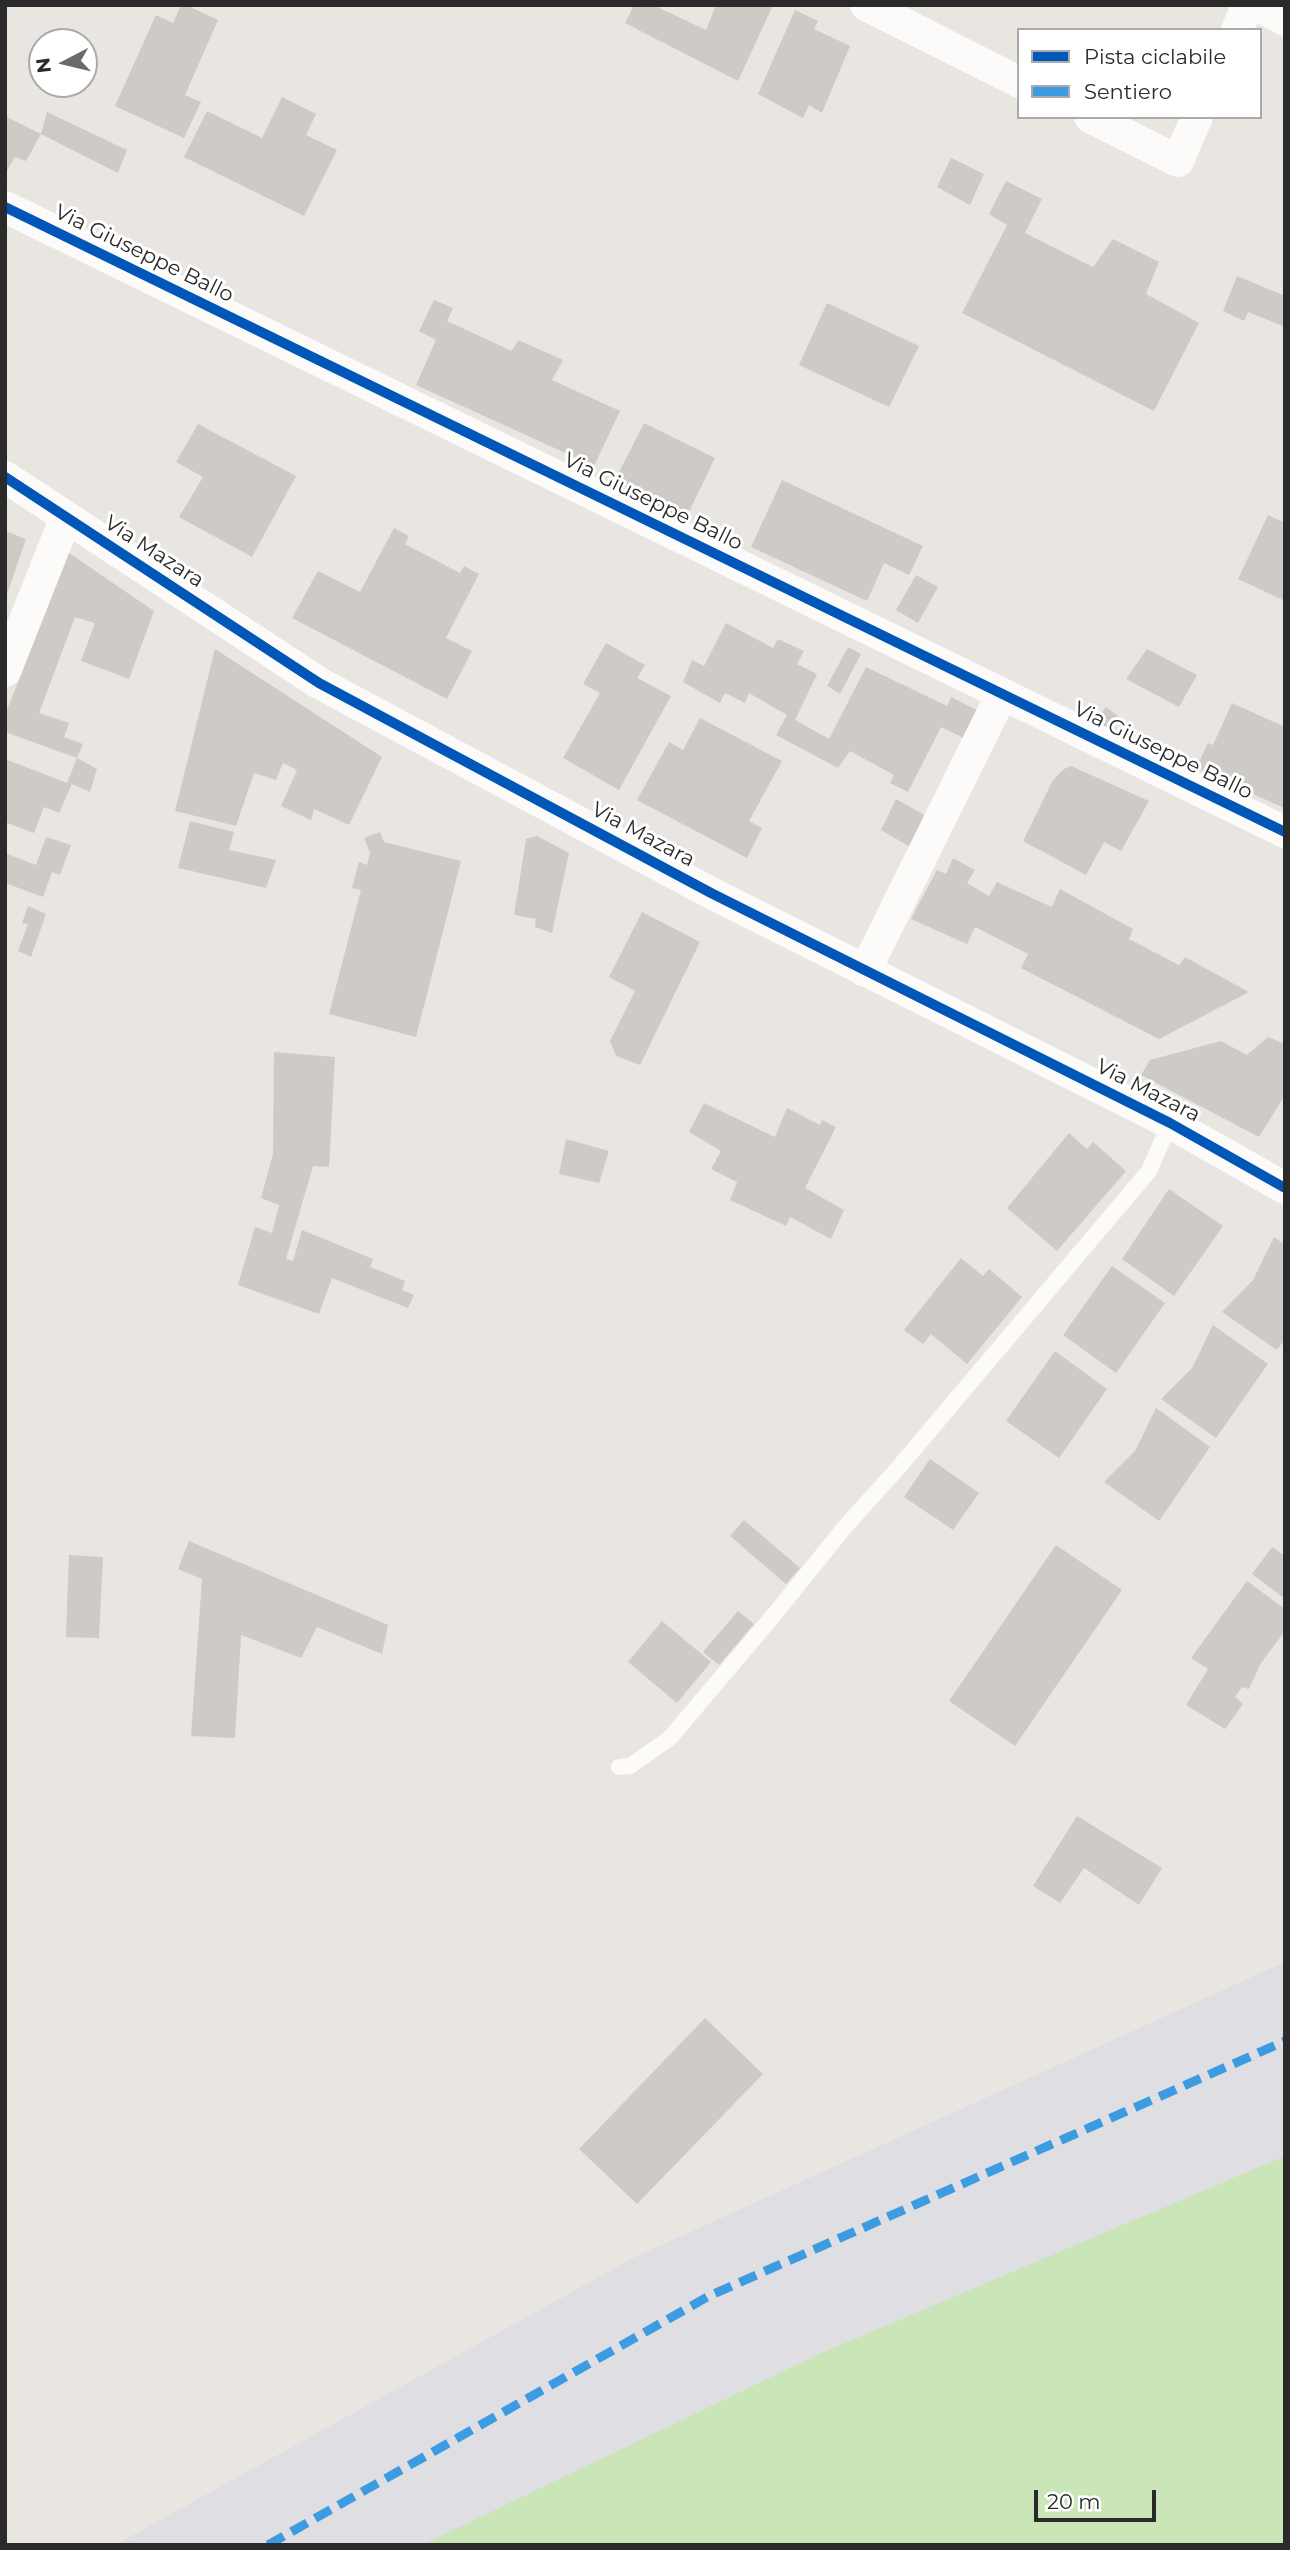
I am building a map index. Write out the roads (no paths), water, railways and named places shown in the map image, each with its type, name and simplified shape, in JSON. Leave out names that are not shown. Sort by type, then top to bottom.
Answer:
[{"type":"street","points":[[866,5],[1017,81]]},
{"type":"street","points":[[1238,28],[1248,5]]},
{"type":"street","points":[[1257,5],[1285,19]]},
{"type":"street","points":[[1094,119],[1178,161],[1196,119]]},
{"type":"street","name":"Via Giuseppe Ballo","points":[[5,207],[1285,832]]},
{"type":"street","name":"Via Mazara","points":[[5,477],[319,683],[609,839],[865,971],[1170,1123],[1285,1188]]},
{"type":"street","points":[[5,671],[66,517]]},
{"type":"street","points":[[865,971],[1002,694]]},
{"type":"lane","points":[[619,1767],[630,1766],[670,1738],[844,1528],[1149,1171],[1170,1123]]}]
